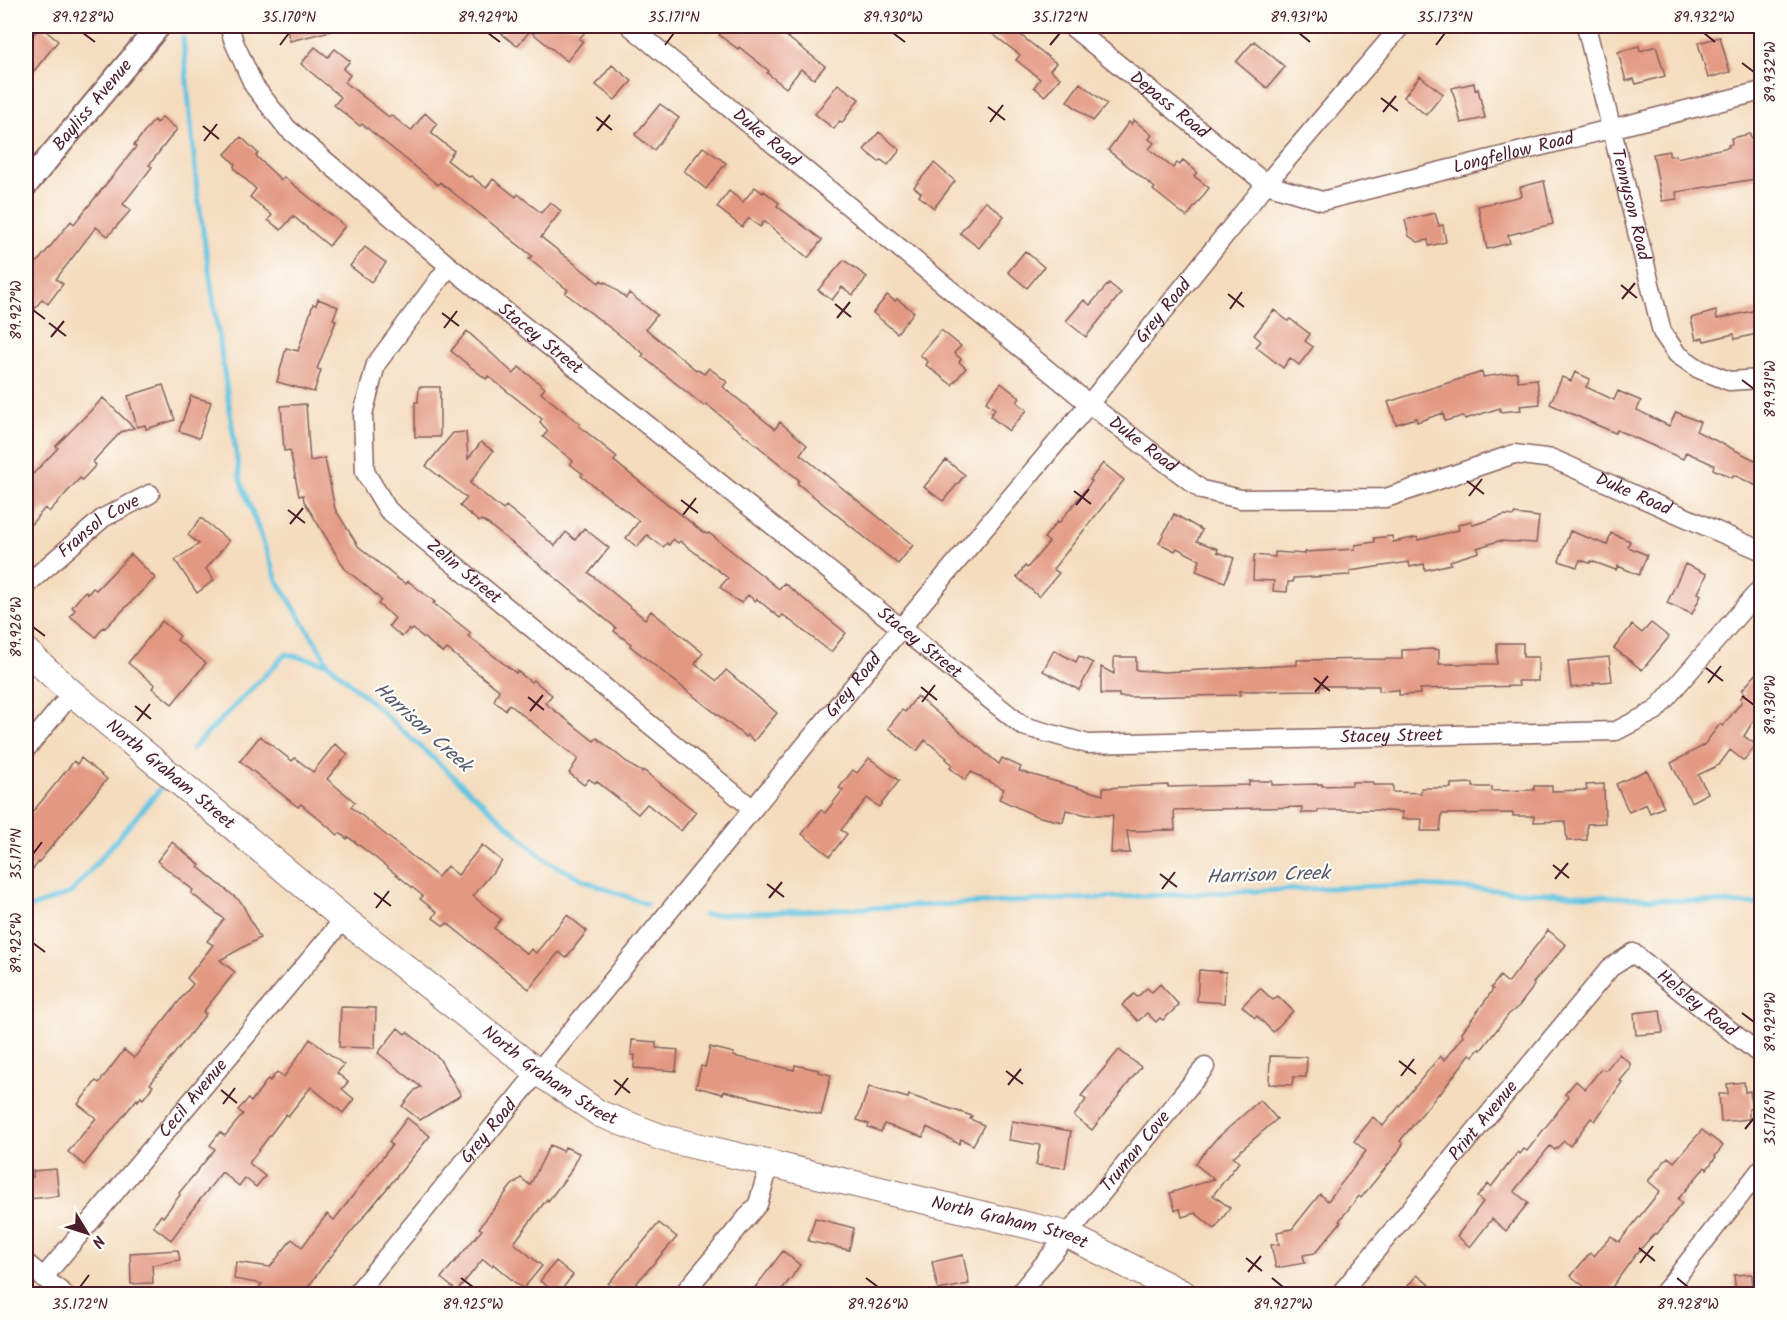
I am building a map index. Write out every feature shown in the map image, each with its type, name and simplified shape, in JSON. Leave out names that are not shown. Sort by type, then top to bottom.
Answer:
[{"type":"main road","name":"North Graham Street","points":[[26,651],[72,693],[344,919],[538,1073],[600,1114],[663,1138],[1068,1235],[1184,1294]]},
{"type":"street","name":"Bayliss Avenue","points":[[26,185],[159,26]]},
{"type":"street","name":"Stacey Street","points":[[229,26],[254,86],[287,128],[450,266],[1023,726],[1088,744],[1616,731],[1655,711],[1761,587]]},
{"type":"street","name":"Duke Road","points":[[630,26],[1089,404],[1202,490],[1241,500],[1386,498],[1514,454],[1553,459],[1761,551]]},
{"type":"street","name":"Depass Road","points":[[1071,26],[1266,184]]},
{"type":"street","name":"Grey Road","points":[[356,1294],[901,628],[1089,404],[1266,184],[1401,26]]},
{"type":"street","name":"Tennyson Road","points":[[1586,26],[1662,332],[1677,354],[1699,369],[1729,381],[1761,379]]},
{"type":"street","name":"Longfellow Road","points":[[1266,184],[1322,201],[1761,91]]},
{"type":"street","name":"Zelin Street","points":[[450,266],[376,364],[363,414],[365,472],[388,510],[753,809]]},
{"type":"street","name":"Fransol Cove","points":[[26,585],[103,518],[150,494]]},
{"type":"street","points":[[26,749],[72,693]]},
{"type":"street","name":"Cecil Avenue","points":[[43,1278],[344,919]]},
{"type":"street","name":"Helsley Road","points":[[1633,953],[1761,1056]]},
{"type":"street","name":"Print Avenue","points":[[1340,1294],[1610,968],[1633,953]]},
{"type":"street","name":"Truman Cove","points":[[1019,1294],[1205,1067]]},
{"type":"street","points":[[683,1294],[758,1204],[770,1162]]},
{"type":"street","points":[[1663,1294],[1761,1168]]},
{"type":"street","points":[[26,1263],[64,1294]]},
{"type":"building","points":[[40,26],[58,41],[26,81],[26,45]]},
{"type":"building","points":[[286,26],[331,26],[331,31],[290,41]]},
{"type":"building","points":[[509,26],[578,26],[585,32],[579,39],[583,41],[567,61],[530,31],[517,46],[502,34]]},
{"type":"building","points":[[727,26],[773,26],[825,66],[814,79],[801,69],[786,88],[739,47],[738,49],[719,35]]},
{"type":"building","points":[[982,26],[1009,26],[1056,63],[1050,70],[1060,78],[1045,96],[1034,87],[1040,79],[1016,60],[1020,55]]},
{"type":"building","points":[[1720,37],[1730,72],[1708,78],[1698,43]]},
{"type":"building","points":[[1254,41],[1285,67],[1267,88],[1236,62]]},
{"type":"building","points":[[1639,46],[1640,51],[1656,46],[1665,76],[1636,84],[1634,79],[1626,81],[1618,52]]},
{"type":"building","points":[[315,47],[328,57],[335,49],[350,61],[343,69],[350,75],[345,82],[389,117],[391,115],[411,131],[425,113],[437,124],[431,133],[454,151],[447,160],[469,177],[471,176],[486,188],[493,179],[516,197],[518,194],[541,213],[550,202],[561,211],[541,237],[599,283],[601,280],[606,282],[626,298],[629,293],[657,315],[646,329],[696,370],[704,374],[709,368],[727,382],[723,387],[775,429],[780,422],[807,445],[800,454],[913,545],[898,564],[797,483],[799,480],[759,447],[706,404],[704,406],[642,356],[644,354],[565,293],[568,290],[529,259],[532,256],[440,182],[438,185],[362,124],[360,126],[334,105],[341,97],[301,64]]},
{"type":"building","points":[[612,65],[632,81],[615,100],[596,85]]},
{"type":"building","points":[[1420,76],[1443,94],[1426,115],[1404,97]]},
{"type":"building","points":[[1080,83],[1107,104],[1093,121],[1067,101]]},
{"type":"building","points":[[1474,83],[1475,90],[1478,89],[1485,118],[1461,123],[1452,88]]},
{"type":"building","points":[[838,84],[859,99],[842,123],[840,121],[834,129],[815,114]]},
{"type":"building","points":[[660,104],[679,118],[654,150],[635,135]]},
{"type":"building","points":[[162,117],[177,129],[149,165],[152,167],[123,204],[131,210],[108,236],[96,227],[56,279],[63,284],[48,304],[42,299],[26,321],[26,276],[71,221],[74,224],[136,147],[134,145],[154,120],[157,123]]},
{"type":"building","points":[[1134,120],[1152,135],[1149,139],[1154,143],[1149,149],[1173,168],[1177,163],[1180,165],[1183,160],[1197,172],[1194,176],[1209,188],[1187,217],[1108,150],[1129,122],[1131,124]]},
{"type":"building","points":[[879,132],[900,150],[888,165],[881,160],[879,162],[864,150]]},
{"type":"building","points":[[1750,134],[1751,138],[1756,136],[1761,178],[1676,192],[1677,199],[1662,201],[1653,154],[1669,151],[1669,156],[1676,155],[1677,158],[1729,147],[1728,145],[1732,144],[1731,138]]},
{"type":"building","points":[[241,137],[258,153],[256,156],[281,180],[284,177],[345,226],[329,246],[293,216],[281,230],[268,220],[272,215],[250,197],[256,189],[235,169],[235,164],[225,154]]},
{"type":"building","points":[[703,147],[726,163],[706,189],[684,171]]},
{"type":"building","points":[[934,163],[955,181],[934,208],[919,196],[921,193],[914,187]]},
{"type":"building","points":[[1544,181],[1553,224],[1508,235],[1510,243],[1487,249],[1478,206],[1522,196],[1520,187]]},
{"type":"building","points":[[755,187],[763,193],[764,191],[779,203],[777,206],[822,240],[808,258],[764,221],[760,227],[749,218],[742,227],[717,207],[729,191],[743,202]]},
{"type":"building","points":[[985,201],[1004,216],[979,248],[960,233]]},
{"type":"building","points":[[1435,213],[1439,226],[1443,225],[1446,242],[1429,246],[1428,240],[1418,242],[1409,236],[1405,220]]},
{"type":"building","points":[[365,247],[386,263],[371,282],[350,266]]},
{"type":"building","points":[[1025,251],[1044,267],[1027,288],[1008,272]]},
{"type":"building","points":[[844,260],[867,277],[853,295],[842,287],[832,300],[818,290]]},
{"type":"building","points":[[1109,283],[1121,293],[1086,337],[1066,321],[1084,300],[1090,305]]},
{"type":"building","points":[[887,295],[895,301],[897,299],[914,312],[897,333],[873,313]]},
{"type":"building","points":[[318,299],[338,307],[333,319],[336,321],[317,369],[321,370],[314,392],[277,382],[286,348],[298,351],[313,304],[316,305]]},
{"type":"building","points":[[1274,310],[1310,334],[1305,341],[1313,347],[1299,365],[1290,358],[1283,368],[1256,347],[1261,341],[1254,335]]},
{"type":"building","points":[[1757,310],[1761,333],[1735,339],[1734,334],[1704,341],[1703,338],[1696,340],[1691,318],[1716,311],[1717,319]]},
{"type":"building","points":[[941,330],[961,346],[954,353],[966,368],[952,385],[926,365],[928,362],[920,355]]},
{"type":"building","points":[[467,331],[514,374],[519,367],[545,388],[541,393],[617,457],[614,461],[704,533],[709,533],[779,589],[784,583],[846,633],[831,652],[783,615],[780,618],[757,599],[755,601],[748,595],[741,603],[733,598],[720,587],[728,578],[680,541],[678,543],[673,539],[669,545],[667,543],[663,547],[647,535],[637,547],[626,538],[639,521],[581,476],[583,474],[570,464],[573,461],[543,437],[548,431],[540,422],[542,419],[488,376],[486,379],[451,351]]},
{"type":"building","points":[[1482,372],[1483,377],[1517,372],[1518,381],[1537,379],[1540,404],[1520,406],[1521,410],[1500,412],[1500,408],[1465,419],[1463,416],[1445,421],[1443,413],[1417,422],[1416,418],[1396,424],[1388,402]]},
{"type":"building","points":[[1575,372],[1590,379],[1586,387],[1614,400],[1618,391],[1641,401],[1637,410],[1669,426],[1676,412],[1700,422],[1696,431],[1761,463],[1761,488],[1734,475],[1732,478],[1713,469],[1714,465],[1686,452],[1683,459],[1617,430],[1615,433],[1550,404],[1562,377],[1571,381]]},
{"type":"building","points":[[1001,383],[1020,398],[1017,402],[1027,410],[1009,431],[990,416],[995,409],[986,402]]},
{"type":"building","points":[[163,385],[175,420],[146,429],[145,425],[137,427],[128,396]]},
{"type":"building","points":[[419,387],[440,387],[440,437],[415,437],[415,402],[418,402]]},
{"type":"building","points":[[191,396],[211,402],[199,438],[179,431]]},
{"type":"building","points":[[103,398],[134,428],[121,432],[93,462],[96,465],[82,480],[80,478],[49,512],[45,508],[26,530],[26,466],[33,474],[58,448],[56,446]]},
{"type":"building","points":[[306,404],[310,461],[325,458],[335,509],[358,546],[398,579],[406,584],[408,581],[435,602],[433,603],[471,633],[468,636],[516,673],[517,671],[531,682],[533,680],[552,695],[545,703],[594,741],[597,738],[633,767],[642,772],[643,770],[696,812],[681,831],[647,804],[638,814],[596,781],[595,783],[589,779],[584,785],[569,773],[578,759],[509,704],[505,710],[494,701],[499,690],[447,649],[443,653],[413,629],[411,631],[409,629],[402,637],[389,626],[395,618],[378,604],[381,600],[371,590],[345,569],[304,501],[303,495],[299,496],[290,450],[284,451],[281,406]]},
{"type":"building","points":[[466,432],[468,459],[481,442],[493,451],[470,483],[503,510],[506,506],[555,546],[566,532],[575,540],[584,528],[609,548],[589,573],[645,619],[651,611],[703,653],[695,664],[717,681],[726,670],[777,713],[754,741],[630,646],[631,644],[614,631],[616,628],[540,565],[488,524],[481,520],[479,522],[460,506],[467,498],[426,466],[453,433]]},
{"type":"building","points":[[946,460],[965,475],[943,501],[924,487]]},
{"type":"building","points":[[1103,463],[1124,480],[1053,569],[1059,573],[1039,597],[1017,577],[1049,542],[1044,538],[1057,522],[1059,523]]},
{"type":"building","points":[[1174,514],[1202,530],[1197,541],[1234,558],[1225,582],[1196,571],[1200,560],[1177,548],[1175,551],[1159,543]]},
{"type":"building","points":[[1514,514],[1539,517],[1536,543],[1498,541],[1477,548],[1479,552],[1450,561],[1451,564],[1425,570],[1424,564],[1410,567],[1409,562],[1350,571],[1350,575],[1293,578],[1293,582],[1288,582],[1287,592],[1273,591],[1274,581],[1253,580],[1254,555],[1275,557],[1275,552],[1305,554],[1305,552],[1355,549],[1355,545],[1375,542],[1374,538],[1392,536],[1393,542],[1417,537],[1418,540],[1459,530],[1458,525],[1471,521],[1473,525],[1505,515],[1514,516]]},
{"type":"building","points":[[201,518],[229,541],[206,569],[214,580],[197,593],[175,560],[199,544],[188,535]]},
{"type":"building","points":[[1570,531],[1607,545],[1611,533],[1630,541],[1628,547],[1647,555],[1639,575],[1618,566],[1616,570],[1591,561],[1590,563],[1580,560],[1577,567],[1559,561]]},
{"type":"building","points":[[131,554],[155,578],[105,628],[103,627],[96,637],[70,616],[75,610],[72,607],[85,591],[88,594],[93,588],[96,590]]},
{"type":"building","points":[[1685,564],[1707,574],[1692,614],[1667,603]]},
{"type":"building","points":[[162,621],[180,636],[177,640],[206,663],[172,704],[152,688],[155,685],[128,663]]},
{"type":"building","points":[[1651,623],[1669,637],[1642,670],[1614,648],[1632,625],[1642,633]]},
{"type":"building","points":[[1497,643],[1523,643],[1523,657],[1538,657],[1538,681],[1518,681],[1519,686],[1420,689],[1420,694],[1399,695],[1399,690],[1379,691],[1379,686],[1320,686],[1320,690],[1240,691],[1240,695],[1119,697],[1119,694],[1101,694],[1101,667],[1114,674],[1114,657],[1136,657],[1136,670],[1164,672],[1297,665],[1297,660],[1402,659],[1402,650],[1434,649],[1439,650],[1439,664],[1497,664]]},
{"type":"building","points":[[1054,650],[1076,662],[1079,656],[1093,663],[1079,690],[1043,671]]},
{"type":"building","points":[[1609,657],[1612,681],[1571,688],[1568,661]]},
{"type":"building","points":[[1761,669],[1761,709],[1744,736],[1756,745],[1744,761],[1730,750],[1719,765],[1698,775],[1708,793],[1691,802],[1671,763],[1703,746],[1720,724],[1723,726],[1742,701],[1740,699],[1745,693],[1742,690]]},
{"type":"building","points":[[917,696],[999,764],[1002,758],[1021,767],[1019,771],[1103,795],[1103,788],[1249,785],[1249,781],[1272,781],[1272,785],[1322,784],[1322,786],[1373,782],[1373,785],[1393,785],[1393,792],[1421,793],[1421,788],[1451,788],[1451,784],[1473,783],[1473,787],[1492,787],[1492,791],[1534,790],[1534,786],[1552,786],[1552,791],[1587,790],[1586,785],[1604,784],[1605,823],[1587,824],[1587,840],[1567,841],[1565,821],[1534,822],[1534,816],[1513,816],[1513,813],[1442,814],[1440,831],[1421,831],[1422,819],[1402,819],[1402,812],[1318,810],[1317,813],[1302,813],[1302,807],[1174,810],[1175,830],[1127,831],[1130,853],[1111,853],[1113,815],[1087,815],[1066,810],[1063,822],[1036,816],[999,799],[1004,789],[971,772],[965,780],[950,768],[952,764],[947,758],[925,740],[917,751],[888,728],[902,710],[905,712]]},
{"type":"building","points":[[260,736],[292,761],[295,758],[313,772],[335,744],[348,754],[327,779],[355,802],[351,807],[438,877],[447,866],[458,875],[482,845],[502,861],[473,896],[501,919],[494,928],[527,954],[531,949],[536,953],[567,915],[587,931],[566,958],[559,952],[529,989],[447,923],[444,926],[433,918],[437,912],[420,899],[423,896],[377,859],[348,837],[347,839],[340,833],[338,835],[301,804],[298,807],[240,761]]},
{"type":"building","points":[[81,758],[107,779],[33,869],[26,863],[26,820],[74,761],[77,764]]},
{"type":"building","points":[[869,758],[899,781],[879,807],[867,798],[841,830],[847,834],[830,856],[802,834],[821,810],[825,813],[843,790],[839,788],[853,770],[857,773]]},
{"type":"building","points":[[1647,770],[1664,807],[1650,813],[1646,804],[1629,812],[1616,784]]},
{"type":"building","points":[[172,842],[200,865],[198,867],[241,902],[260,938],[220,960],[235,972],[203,1012],[206,1014],[150,1084],[153,1086],[143,1099],[141,1097],[138,1101],[137,1099],[84,1165],[68,1152],[96,1118],[78,1104],[96,1081],[99,1083],[124,1050],[134,1058],[193,984],[187,978],[213,945],[207,941],[224,919],[191,893],[193,890],[157,861]]},
{"type":"building","points":[[1548,930],[1566,945],[1533,983],[1532,989],[1519,1006],[1509,1014],[1481,1050],[1479,1049],[1473,1056],[1470,1054],[1400,1141],[1403,1144],[1396,1155],[1361,1198],[1359,1196],[1315,1253],[1303,1255],[1305,1263],[1276,1268],[1271,1245],[1279,1244],[1277,1232],[1292,1229],[1320,1194],[1328,1201],[1366,1151],[1354,1141],[1373,1117],[1383,1126],[1440,1056],[1444,1060],[1463,1036],[1462,1032],[1488,997],[1493,989],[1491,988],[1500,976],[1508,983]]},
{"type":"building","points":[[1199,970],[1226,972],[1224,1003],[1197,1001]]},
{"type":"building","points":[[1160,984],[1179,1005],[1163,1020],[1160,1018],[1156,1022],[1147,1013],[1138,1021],[1122,1005],[1134,994],[1137,997],[1147,988],[1152,992]]},
{"type":"building","points":[[1260,988],[1273,1000],[1278,996],[1293,1011],[1273,1032],[1257,1016],[1255,1018],[1242,1006]]},
{"type":"building","points":[[341,1007],[376,1008],[375,1048],[339,1047]]},
{"type":"building","points":[[1660,1010],[1663,1033],[1636,1035],[1634,1013]]},
{"type":"building","points":[[398,1028],[405,1034],[407,1032],[439,1058],[461,1095],[420,1120],[402,1106],[415,1090],[421,1087],[378,1053]]},
{"type":"building","points":[[310,1039],[344,1065],[337,1073],[348,1082],[342,1089],[354,1099],[343,1113],[311,1087],[288,1116],[286,1114],[249,1163],[265,1176],[256,1187],[245,1178],[239,1186],[222,1172],[171,1240],[153,1226],[161,1215],[163,1217],[180,1195],[179,1193],[215,1149],[210,1145],[220,1132],[225,1136],[243,1114],[238,1110],[248,1099],[251,1102],[268,1079],[270,1081],[277,1072],[284,1077]]},
{"type":"building","points":[[632,1040],[656,1042],[656,1048],[678,1050],[676,1071],[634,1068],[635,1055],[631,1055]]},
{"type":"building","points":[[710,1047],[734,1053],[733,1056],[794,1070],[795,1065],[831,1075],[821,1115],[724,1091],[723,1094],[696,1087],[701,1066],[705,1067]]},
{"type":"building","points":[[1119,1050],[1141,1067],[1092,1130],[1074,1116],[1086,1100],[1081,1096]]},
{"type":"building","points":[[1619,1054],[1630,1063],[1630,1069],[1595,1121],[1591,1118],[1570,1146],[1564,1141],[1555,1150],[1550,1146],[1514,1191],[1528,1203],[1506,1231],[1492,1219],[1470,1247],[1457,1236],[1483,1202],[1477,1197],[1488,1184],[1491,1187],[1518,1152],[1520,1154],[1524,1149],[1527,1151],[1569,1097],[1565,1094],[1576,1081],[1585,1089],[1601,1069],[1606,1070]]},
{"type":"building","points":[[1270,1056],[1307,1057],[1306,1077],[1293,1077],[1292,1085],[1269,1084]]},
{"type":"building","points":[[1744,1082],[1745,1092],[1750,1091],[1752,1109],[1749,1109],[1749,1119],[1721,1122],[1719,1094],[1728,1094],[1727,1084]]},
{"type":"building","points":[[869,1087],[908,1098],[909,1095],[972,1116],[970,1119],[984,1125],[973,1145],[961,1139],[959,1144],[927,1127],[923,1137],[884,1124],[881,1132],[857,1120]]},
{"type":"building","points":[[1260,1100],[1277,1119],[1233,1157],[1239,1162],[1213,1195],[1230,1208],[1215,1229],[1195,1213],[1182,1217],[1180,1209],[1175,1210],[1170,1193],[1214,1179],[1195,1164],[1215,1140]]},
{"type":"building","points":[[407,1118],[430,1136],[324,1265],[303,1294],[254,1294],[262,1284],[234,1279],[236,1262],[270,1267],[292,1239],[302,1247],[327,1214],[334,1220],[392,1145],[389,1142]]},
{"type":"building","points":[[1012,1121],[1071,1131],[1065,1168],[1036,1165],[1040,1145],[1009,1140]]},
{"type":"building","points":[[1702,1130],[1723,1146],[1716,1157],[1678,1199],[1682,1203],[1657,1234],[1655,1233],[1636,1254],[1607,1294],[1594,1294],[1571,1276],[1590,1253],[1594,1256],[1611,1236],[1619,1242],[1660,1191],[1648,1181],[1668,1157],[1674,1162]]},
{"type":"building","points":[[550,1145],[563,1151],[565,1147],[579,1153],[569,1174],[514,1243],[542,1266],[523,1289],[493,1264],[492,1266],[483,1259],[457,1291],[441,1278],[482,1230],[479,1228],[511,1186],[521,1178],[530,1185]]},
{"type":"building","points":[[56,1169],[59,1196],[28,1199],[26,1178],[33,1177],[33,1171]]},
{"type":"building","points":[[815,1218],[854,1228],[849,1250],[808,1241]]},
{"type":"building","points":[[659,1223],[677,1237],[627,1294],[621,1294],[608,1284]]},
{"type":"building","points":[[178,1250],[180,1260],[152,1265],[153,1283],[131,1284],[130,1253]]},
{"type":"building","points":[[783,1251],[800,1265],[792,1277],[778,1294],[750,1294]]},
{"type":"building","points":[[963,1255],[969,1284],[938,1290],[932,1262]]},
{"type":"building","points":[[556,1261],[573,1275],[558,1294],[540,1281]]},
{"type":"building","points":[[1752,1274],[1753,1294],[1736,1294],[1734,1275]]},
{"type":"building","points":[[1417,1275],[1441,1294],[1401,1294]]},
{"type":"waterway","points":[[183,38],[197,190],[240,479],[277,580],[329,664]]},
{"type":"waterway","name":"Harrison Creek","points":[[192,749],[286,654],[329,664],[547,861],[586,881],[646,904]]},
{"type":"waterway","name":"Harrison Creek","points":[[26,909],[71,893],[161,788]]},
{"type":"waterway","name":"Harrison Creek","points":[[704,915],[1401,885],[1762,905]]}]
